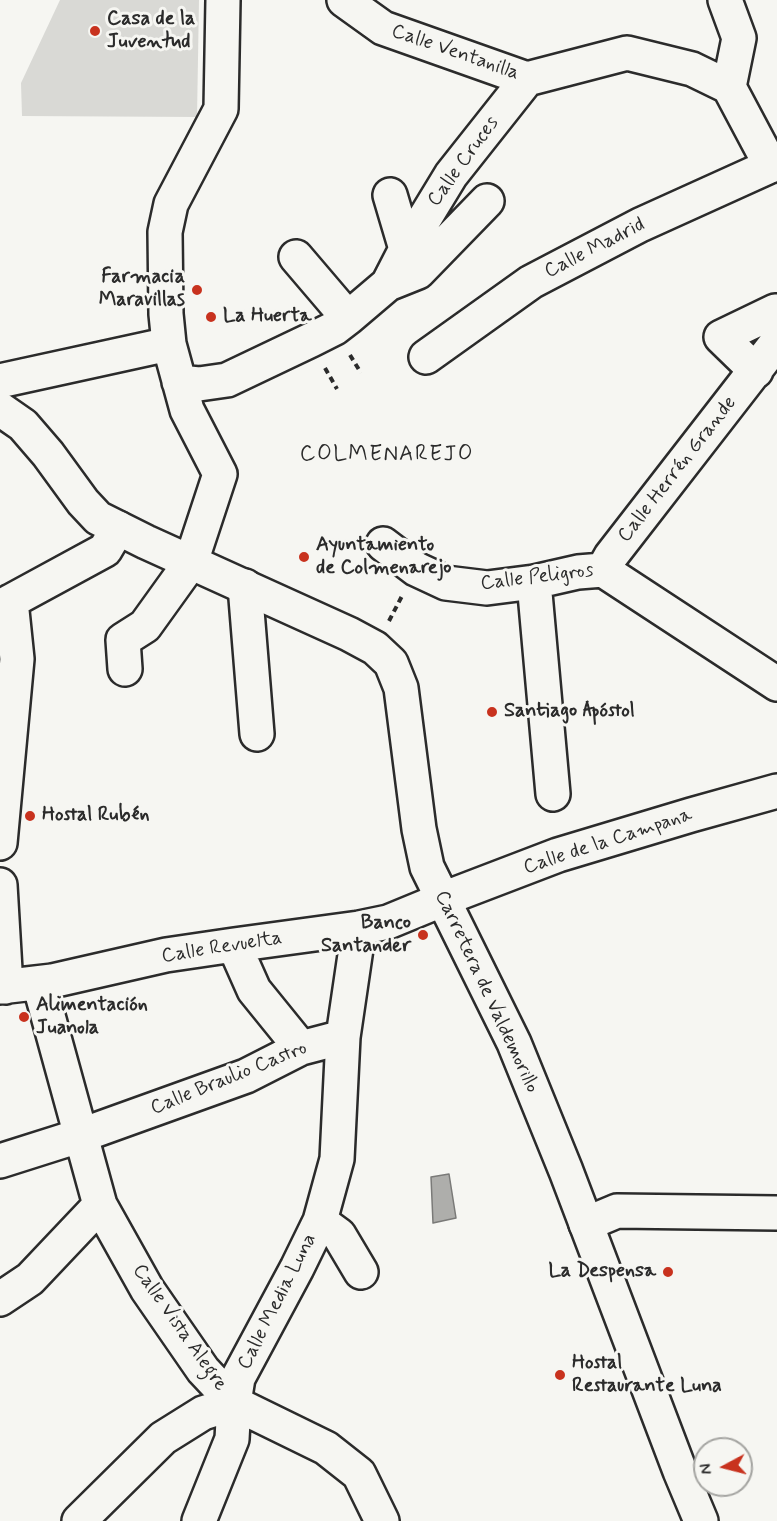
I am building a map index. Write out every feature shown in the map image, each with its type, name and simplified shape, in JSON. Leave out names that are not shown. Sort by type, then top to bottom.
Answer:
[{"type":"street","points":[[125,669],[123,640],[145,626],[191,562],[220,474],[187,410],[169,344],[166,314],[165,232],[171,204],[221,109],[223,0]]},
{"type":"street","name":"Calle Ventanilla","points":[[344,0],[383,28],[527,79],[627,53],[692,69],[729,87]]},
{"type":"street","points":[[725,0],[739,38],[729,87],[774,164]]},
{"type":"street","name":"Calle Cruces","points":[[179,382],[200,384],[227,380],[335,328],[388,284],[406,249],[451,175],[527,79]]},
{"type":"street","name":"Calle Madrid","points":[[426,357],[531,282],[640,225],[774,164]]},
{"type":"street","points":[[390,195],[406,249]]},
{"type":"street","points":[[388,284],[418,272],[487,201]]},
{"type":"street","points":[[296,257],[348,318]]},
{"type":"street","points":[[756,371],[721,337],[775,311],[777,314]]},
{"type":"street","name":"Calle Herrén Grande","points":[[603,570],[611,556],[777,342]]},
{"type":"street","points":[[12,417],[25,400],[15,378],[169,344]]},
{"type":"street","name":"Carretera de Valdemorillo","points":[[12,417],[48,454],[83,502],[98,518],[349,634],[375,648],[391,663],[401,688],[419,829],[428,867],[442,900],[514,1043],[701,1521]]},
{"type":"street","points":[[0,843],[17,659],[5,604],[105,550],[118,528]]},
{"type":"street","name":"Calle Peligros","points":[[382,544],[416,569],[446,583],[487,588],[534,582],[578,572],[603,570],[777,684]]},
{"type":"street","points":[[534,582],[553,794]]},
{"type":"street","points":[[245,586],[257,734]]},
{"type":"street","name":"Calle de la Campana","points":[[442,900],[558,855],[777,791]]},
{"type":"street","points":[[0,885],[3,987]]},
{"type":"street","name":"Calle Revuelta","points":[[3,987],[39,983],[166,955],[359,928],[388,922],[442,900]]},
{"type":"street","name":"Calle Media Luna","points":[[199,1521],[232,1439],[238,1378],[320,1221],[337,1159],[343,1037],[359,928]]},
{"type":"street","points":[[234,945],[254,990],[301,1048]]},
{"type":"street","name":"Calle Vista Alegre","points":[[39,983],[100,1205],[147,1289],[203,1370],[234,1403],[326,1448],[359,1474],[382,1521]]},
{"type":"street","name":"Calle Braulio Castro","points":[[82,1135],[246,1076],[301,1048],[343,1037]]},
{"type":"street","points":[[0,1161],[82,1135]]},
{"type":"street","points":[[0,1299],[30,1280],[100,1205]]},
{"type":"street","points":[[586,1224],[617,1211],[777,1213]]},
{"type":"street","name":"Calle Media Luna","points":[[320,1221],[339,1235],[361,1272]]},
{"type":"street","points":[[79,1521],[163,1438],[203,1413],[234,1403]]},
{"type":"path","points":[[375,648],[416,569]]},
{"type":"shaded area","points":[[60,0],[199,0],[197,117],[22,116],[21,83]]},
{"type":"shaded area","points":[[449,1174],[456,1218],[433,1223],[431,1177]]},
{"type":"place","name":"Casa de la Juventud","points":[[95,31]]},
{"type":"place","name":"Farmacia Maravillas","points":[[197,290]]},
{"type":"place","name":"La Huerta","points":[[211,317]]},
{"type":"place","name":"Ayuntamiento de Colmenarejo","points":[[304,557]]},
{"type":"place","name":"Santiago Apóstol","points":[[492,712]]},
{"type":"place","name":"Hostal Rubén","points":[[30,816]]},
{"type":"place","name":"Banco Santander","points":[[423,935]]},
{"type":"place","name":"Alimentación Juanola","points":[[24,1017]]},
{"type":"place","name":"La Despensa","points":[[668,1272]]},
{"type":"place","name":"Hostal Restaurante Luna","points":[[560,1375]]},
{"type":"district","name":"COLMENAREJO","points":[[387,455]]}]
